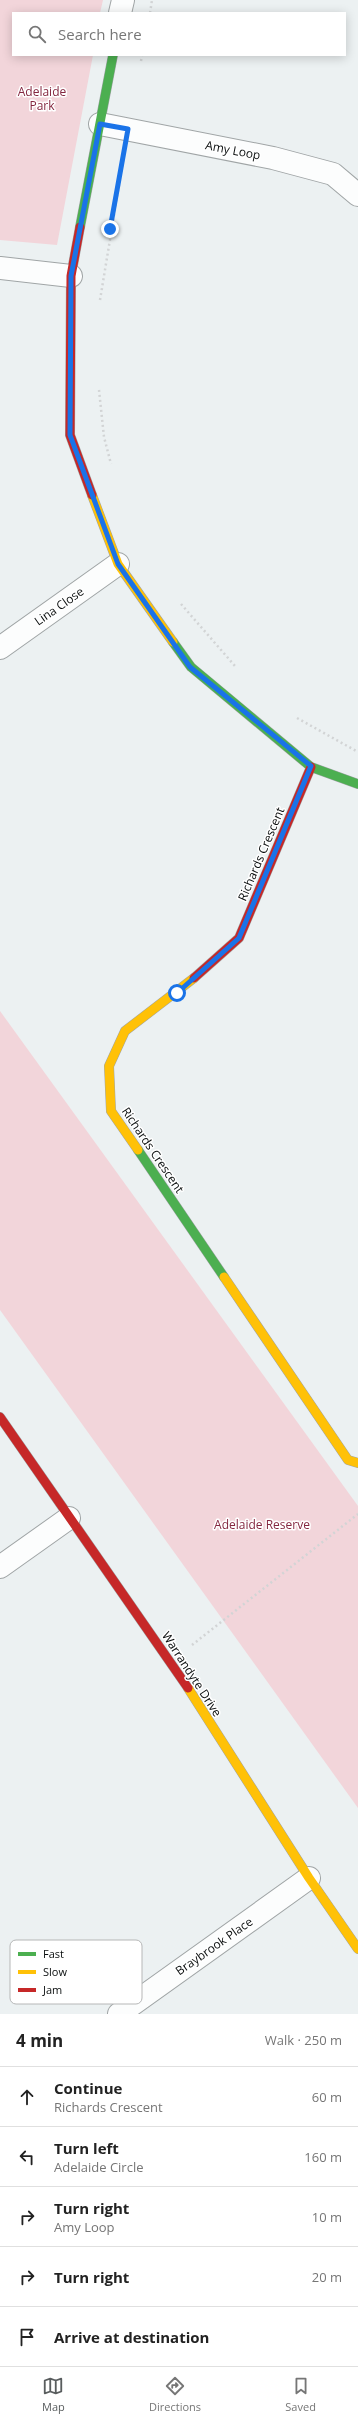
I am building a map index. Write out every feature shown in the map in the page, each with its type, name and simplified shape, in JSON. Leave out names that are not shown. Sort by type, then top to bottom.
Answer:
[{"type":"street","points":[[120,12],[123,0]]},
{"type":"street","points":[[113,56],[71,276],[70,435],[118,564],[190,667],[311,766],[358,784]]},
{"type":"street","name":"Amy Loop","points":[[100,124],[273,158],[332,174],[358,195]]},
{"type":"street","points":[[0,268],[71,276]]},
{"type":"street","name":"Lina Close","points":[[0,648],[118,564]]},
{"type":"street","name":"Richards Crescent","points":[[311,766],[239,938],[177,993],[125,1031],[109,1066],[111,1111],[348,1460],[358,1463]]},
{"type":"street","name":"Warrandyte Drive","points":[[0,1417],[170,1662],[309,1878],[358,1949]]},
{"type":"street","points":[[0,1567],[69,1518]]},
{"type":"street","name":"Braybrook Place","points":[[142,1998],[309,1878]]},
{"type":"street","name":"Braybrook Place","points":[[119,2014],[133,2004]]},
{"type":"path","points":[[150,12],[152,0]]},
{"type":"path","points":[[140,67],[142,56]]},
{"type":"path","points":[[99,304],[110,229],[128,129]]},
{"type":"path","points":[[98,385],[104,437],[112,467]]},
{"type":"path","points":[[177,599],[240,671]]},
{"type":"path","points":[[294,716],[358,752]]},
{"type":"path","points":[[170,1662],[358,1514]]},
{"type":"green space","name":"Adelaide Park","points":[[0,0],[103,0],[100,12],[12,12],[12,56],[93,56],[57,245],[0,240]]},
{"type":"green space","name":"Adelaide Reserve","points":[[0,1011],[358,1506],[358,1808],[0,1310]]},
{"type":"traffic: fast","points":[[80,227],[113,56]]},
{"type":"traffic: fast","points":[[173,642],[191,667],[311,767],[358,784]]},
{"type":"traffic: fast","points":[[138,1150],[224,1277]]},
{"type":"traffic: slow","points":[[92,495],[118,564],[173,642]]},
{"type":"traffic: slow","points":[[138,1150],[111,1111],[109,1066],[125,1031],[194,978]]},
{"type":"traffic: slow","points":[[224,1277],[348,1460],[358,1463]]},
{"type":"traffic: slow","points":[[188,1688],[309,1878],[358,1949]]},
{"type":"traffic: jam","points":[[80,227],[71,276],[70,435],[92,495]]},
{"type":"traffic: jam","points":[[194,978],[239,938],[311,767]]},
{"type":"traffic: jam","points":[[0,1417],[188,1688]]},
{"type":"route","points":[[110,229],[128,129],[100,124],[71,276],[70,435],[118,564],[190,667],[311,766],[239,938],[177,993]]}]
